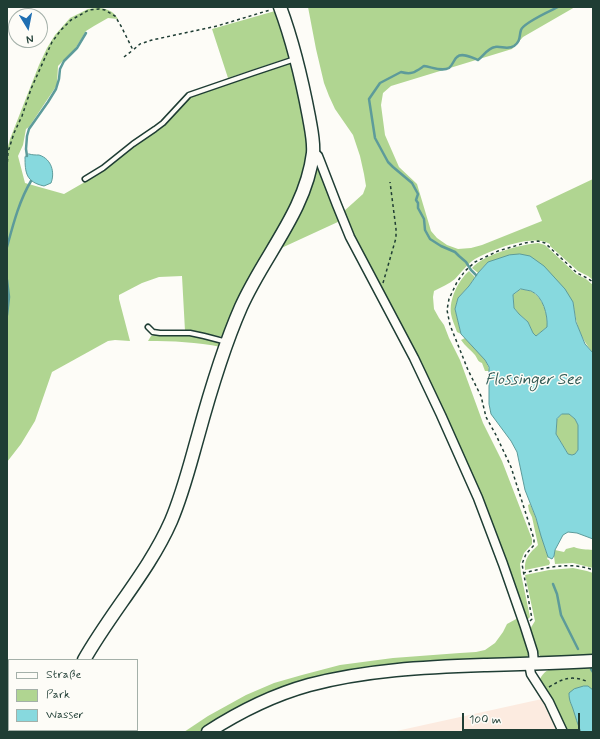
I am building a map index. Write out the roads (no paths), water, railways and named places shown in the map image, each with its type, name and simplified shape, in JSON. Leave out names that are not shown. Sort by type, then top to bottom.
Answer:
[{"type":"main road","points":[[85,659],[101,632],[148,564],[162,540],[185,483],[212,386],[241,306],[297,206],[308,178],[313,151],[308,114],[295,59],[280,8]]},
{"type":"main road","points":[[208,732],[240,713],[288,692],[309,685],[338,679],[419,668],[593,661]]},
{"type":"street","points":[[313,151],[318,156],[350,237],[414,358],[478,498],[525,627],[532,652],[531,674],[549,702],[563,732]]},
{"type":"lane","points":[[85,179],[103,168],[133,144],[158,127],[189,96],[295,59]]},
{"type":"lane","points":[[148,327],[153,332],[190,333],[227,342]]},
{"type":"water","points":[[29,154],[39,155],[50,163],[53,175],[51,183],[44,186],[33,182],[30,179],[26,172],[25,163],[25,157]]},
{"type":"water","name":"Flossinger See","points":[[520,254],[530,256],[544,266],[565,289],[573,302],[576,322],[585,344],[593,353],[593,539],[577,533],[568,532],[563,535],[552,559],[548,557],[536,518],[525,490],[517,452],[511,441],[491,414],[489,404],[489,367],[485,360],[461,334],[455,309],[458,298],[488,262],[509,255]],"holes":[[[521,289],[535,293],[542,301],[544,306],[547,317],[547,327],[536,336],[528,322],[514,308],[513,295]],[[562,414],[569,414],[575,419],[578,425],[578,450],[572,455],[568,454],[556,434],[557,419]]]},
{"type":"water","points":[[588,686],[593,690],[593,731],[590,732],[581,732],[569,698],[569,693],[574,689]]},
{"type":"waterway","points":[[476,275],[466,262],[455,252],[430,239],[425,230],[424,219],[418,208],[418,203],[416,200],[418,194],[412,183],[388,162],[375,138],[369,99],[380,83],[401,72],[413,72],[424,66],[446,69],[449,68],[459,56],[468,56],[478,60],[488,50],[493,48],[512,47],[518,42],[521,30],[526,24],[558,7]]},
{"type":"waterway","points":[[27,156],[26,149],[29,129],[56,89],[60,69],[64,61],[77,48],[86,33]]},
{"type":"waterway","points":[[7,247],[20,205],[31,181]]},
{"type":"waterway","points":[[7,280],[9,297],[7,315]]},
{"type":"waterway","points":[[553,584],[557,594],[561,615],[578,649]]}]
